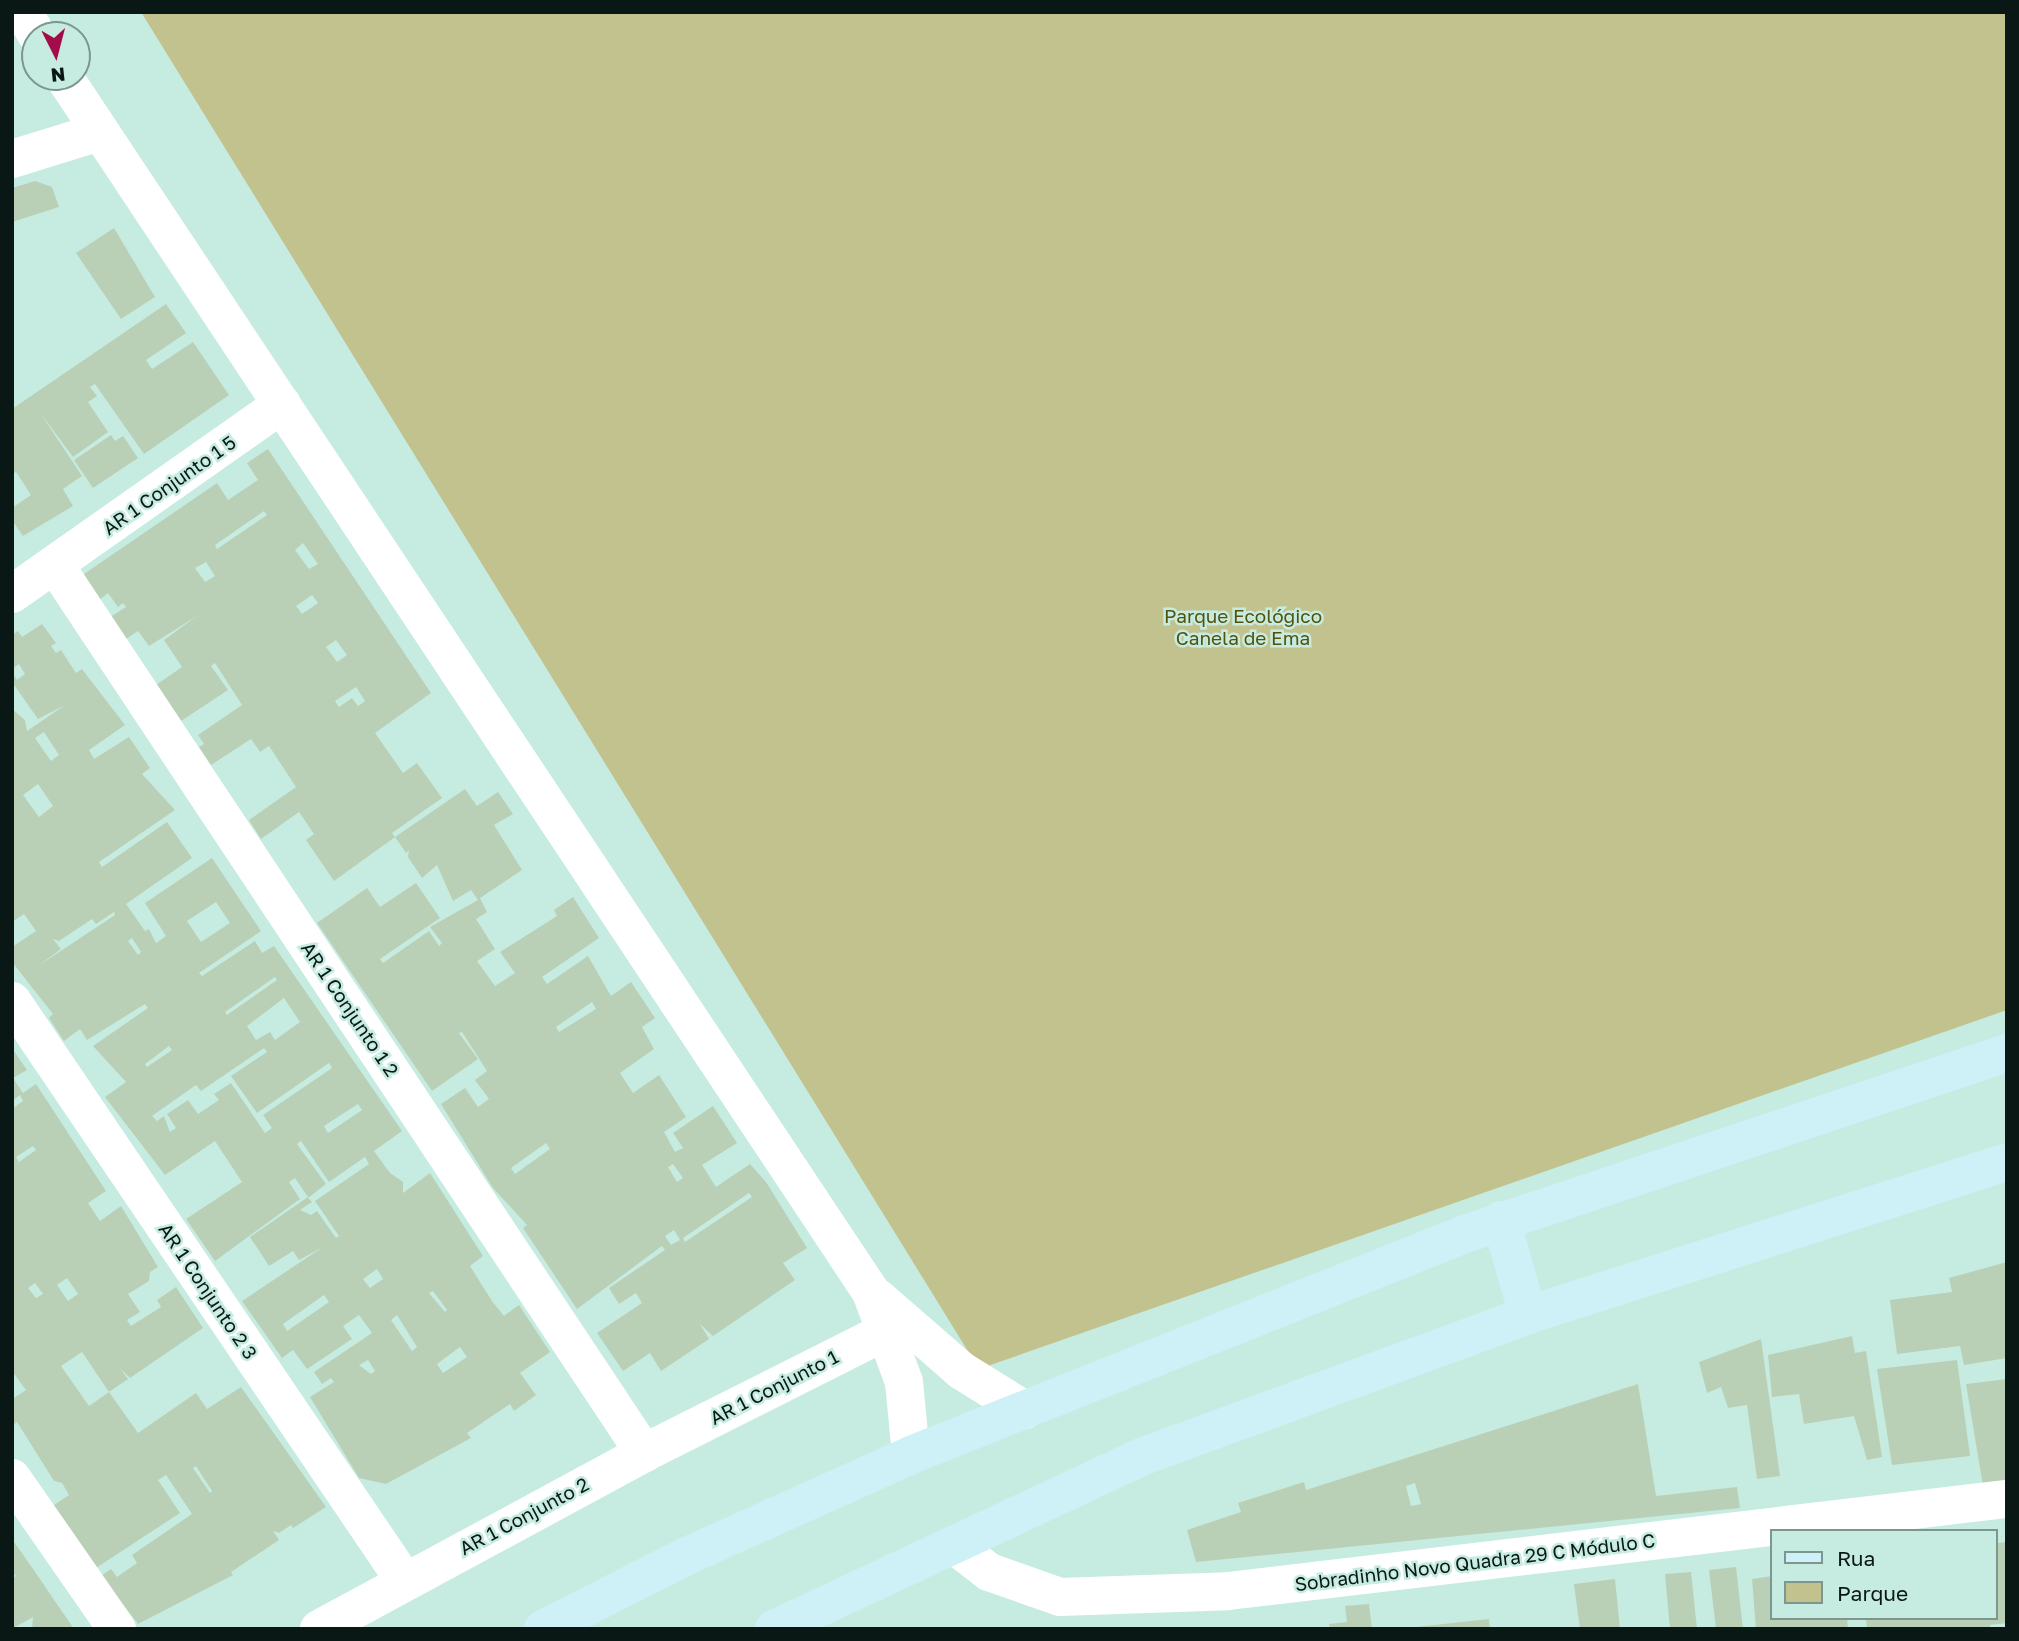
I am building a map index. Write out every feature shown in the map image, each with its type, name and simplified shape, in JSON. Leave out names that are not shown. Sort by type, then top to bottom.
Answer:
[{"type":"main road","points":[[543,1629],[689,1555],[911,1455],[1501,1220],[2007,1053]]},
{"type":"main road","points":[[774,1629],[1140,1457],[1528,1315],[2007,1162]]},
{"type":"main road","points":[[1501,1220],[1528,1315]]},
{"type":"street","points":[[73,91],[871,1292],[896,1326],[961,1371],[1025,1410]]},
{"type":"street","points":[[12,159],[99,132]]},
{"type":"street","name":"AR 1 Conjunto 1 5","points":[[12,594],[282,404]]},
{"type":"street","name":"AR 1 Conjunto 1 2","points":[[55,565],[644,1453]]},
{"type":"street","name":"AR 1 Conjunto 2 3","points":[[12,1001],[404,1580]]},
{"type":"street","points":[[896,1326],[911,1455]]},
{"type":"street","name":"AR 1 Conjunto 1","points":[[644,1453],[896,1326]]},
{"type":"street","name":"AR 1 Conjunto 2","points":[[319,1629],[404,1580],[644,1453]]},
{"type":"street","points":[[12,1478],[117,1629]]},
{"type":"street","name":"Sobradinho Novo Quadra 29 C Módulo C","points":[[954,1545],[989,1572],[1060,1597],[1228,1591],[2007,1499]]},
{"type":"green space","name":"Parque Ecológico Canela de Ema","points":[[141,12],[2007,12],[2007,1010],[979,1369]]},
{"type":"building","points":[[35,181],[52,187],[59,207],[12,222],[12,188]]},
{"type":"building","points":[[114,228],[155,297],[121,319],[76,253]]},
{"type":"building","points":[[166,304],[186,333],[146,360],[152,369],[193,342],[229,395],[144,454],[95,384],[90,387],[97,396],[88,402],[108,432],[73,457],[41,414],[82,476],[63,489],[73,506],[23,536],[12,520],[12,508],[31,495],[16,472],[12,474],[12,409]]},
{"type":"building","points":[[111,435],[115,441],[123,436],[138,458],[93,488],[74,460]]},
{"type":"building","points":[[268,449],[431,693],[375,733],[403,773],[417,763],[442,798],[392,833],[395,837],[334,881],[306,840],[314,834],[299,812],[261,839],[249,820],[296,787],[269,746],[260,752],[251,739],[211,765],[199,747],[204,744],[198,735],[242,705],[215,663],[211,666],[228,690],[181,721],[156,685],[182,667],[164,640],[197,616],[149,646],[138,631],[123,641],[107,619],[126,607],[123,603],[118,607],[108,593],[98,601],[88,587],[84,574],[217,483],[228,500],[258,480],[247,463]],"holes":[[[264,511],[267,515],[217,549],[215,545]],[[303,543],[318,564],[309,569],[295,550]],[[206,562],[215,576],[205,582],[195,568]],[[312,595],[318,603],[302,614],[296,606]],[[336,640],[347,655],[337,662],[326,647]],[[356,687],[365,701],[358,706],[352,698],[339,707],[335,701]]]},
{"type":"building","points":[[42,624],[56,643],[51,646],[56,653],[61,650],[76,673],[82,669],[125,725],[89,750],[94,759],[129,737],[150,768],[142,774],[175,810],[99,862],[102,867],[167,822],[192,858],[126,904],[145,931],[149,929],[156,943],[166,936],[145,903],[212,858],[261,931],[199,973],[202,976],[255,941],[262,953],[274,946],[402,1131],[374,1151],[390,1173],[403,1182],[403,1193],[430,1173],[483,1256],[470,1266],[492,1301],[504,1316],[519,1305],[550,1352],[520,1373],[536,1395],[514,1411],[510,1404],[467,1433],[471,1438],[386,1484],[359,1478],[310,1397],[334,1382],[331,1378],[322,1384],[314,1372],[372,1333],[359,1315],[343,1326],[352,1339],[307,1369],[293,1350],[282,1358],[242,1301],[323,1247],[299,1260],[293,1251],[269,1266],[250,1237],[308,1197],[295,1178],[289,1182],[300,1199],[215,1261],[186,1219],[242,1182],[215,1141],[165,1175],[105,1097],[126,1082],[93,1046],[148,1008],[145,1004],[87,1040],[80,1029],[64,1041],[49,1018],[53,1014],[12,962],[12,947],[36,931],[24,914],[12,922],[12,709],[25,720],[27,731],[65,705],[38,719],[12,682],[12,672],[17,680],[25,674],[19,664],[12,669],[12,635],[18,631],[22,637]],"holes":[[[44,732],[59,755],[51,761],[35,738]],[[38,784],[53,806],[39,817],[23,795]],[[216,902],[230,923],[201,942],[187,921]],[[114,912],[115,915],[38,966],[61,949],[53,939],[59,941],[92,919],[96,924]],[[132,938],[141,952],[138,955],[128,941]],[[275,977],[277,980],[227,1015],[225,1012]],[[284,998],[300,1022],[275,1040],[270,1032],[256,1040],[247,1026]],[[169,1046],[172,1050],[147,1067],[145,1064]],[[264,1048],[267,1052],[231,1076],[257,1113],[329,1063],[332,1068],[263,1115],[272,1128],[265,1133],[231,1083],[214,1094],[219,1100],[198,1114],[188,1100],[167,1114],[176,1128],[170,1132],[164,1116],[157,1121],[152,1116],[196,1085],[201,1091]],[[358,1104],[362,1110],[328,1133],[324,1126]],[[301,1141],[329,1182],[365,1157],[369,1164],[315,1201],[339,1236],[336,1238],[317,1211],[311,1215],[300,1210],[312,1202],[308,1198],[326,1184],[297,1144]],[[377,1269],[383,1279],[370,1288],[363,1279]],[[433,1291],[447,1310],[445,1312],[429,1293]],[[324,1295],[329,1302],[287,1331],[283,1324]],[[397,1315],[417,1347],[412,1351],[391,1320]],[[460,1347],[467,1357],[443,1373],[437,1364]],[[368,1360],[375,1371],[371,1374],[359,1365]]]},
{"type":"building","points":[[465,789],[477,806],[498,792],[513,814],[494,825],[522,870],[480,898],[487,912],[476,919],[495,949],[477,961],[495,986],[515,973],[500,952],[557,916],[554,910],[573,897],[599,938],[542,977],[547,984],[588,956],[611,996],[631,982],[655,1018],[642,1027],[654,1049],[620,1073],[633,1093],[659,1075],[686,1117],[664,1132],[675,1152],[683,1148],[673,1133],[713,1106],[737,1143],[702,1165],[716,1187],[750,1164],[766,1182],[807,1248],[783,1263],[795,1280],[713,1336],[700,1324],[709,1339],[661,1371],[650,1353],[623,1371],[597,1333],[642,1303],[636,1293],[619,1304],[609,1288],[665,1250],[662,1246],[577,1309],[523,1228],[527,1225],[493,1188],[441,1104],[465,1088],[478,1107],[489,1099],[475,1080],[487,1071],[462,1032],[459,1033],[478,1059],[432,1091],[317,923],[367,888],[380,907],[416,883],[440,918],[380,959],[383,963],[429,931],[439,946],[442,943],[430,927],[478,900],[471,890],[453,901],[437,865],[422,878],[408,857],[409,850],[406,853],[395,837]],"holes":[[[592,1002],[596,1009],[559,1032],[556,1027]],[[546,1143],[550,1149],[515,1174],[511,1168]],[[673,1164],[683,1178],[677,1182],[668,1167]],[[749,1193],[752,1197],[685,1242],[683,1238]],[[674,1230],[680,1240],[671,1245],[665,1236]]]},
{"type":"building","points":[[12,1048],[27,1070],[13,1078],[23,1093],[36,1084],[106,1191],[88,1203],[100,1221],[121,1206],[158,1267],[150,1272],[149,1281],[128,1294],[140,1312],[127,1320],[131,1326],[161,1307],[157,1300],[176,1287],[203,1328],[130,1378],[120,1368],[128,1379],[109,1392],[138,1433],[196,1393],[207,1409],[241,1387],[326,1507],[293,1528],[291,1525],[279,1533],[273,1531],[279,1540],[231,1572],[233,1575],[138,1624],[101,1576],[111,1569],[117,1577],[137,1563],[132,1555],[192,1514],[166,1475],[158,1480],[180,1513],[96,1568],[51,1507],[69,1495],[62,1483],[54,1481],[17,1422],[12,1426],[12,1399],[26,1390],[12,1371],[12,1109],[23,1101],[20,1095],[12,1101]],"holes":[[[33,1146],[36,1150],[19,1162],[16,1157]],[[67,1278],[78,1294],[68,1301],[57,1285]],[[35,1283],[43,1294],[36,1298],[28,1288]],[[82,1352],[109,1392],[89,1406],[61,1366]],[[196,1466],[212,1491],[210,1493],[193,1468]]]},
{"type":"building","points":[[2007,1262],[2007,1358],[1964,1365],[1960,1346],[1897,1354],[1890,1300],[1952,1292],[1949,1278]]},
{"type":"building","points":[[1852,1336],[1855,1353],[1866,1351],[1882,1457],[1867,1460],[1854,1416],[1804,1424],[1799,1394],[1772,1397],[1768,1355]]},
{"type":"building","points":[[1761,1339],[1780,1476],[1757,1479],[1747,1405],[1728,1408],[1721,1387],[1707,1393],[1699,1362]]},
{"type":"building","points":[[1957,1360],[1970,1456],[1892,1465],[1877,1369]]},
{"type":"building","points":[[2007,1379],[2007,1483],[1983,1486],[1966,1384]]},
{"type":"building","points":[[1638,1384],[1656,1496],[1737,1487],[1740,1508],[1196,1562],[1187,1530],[1241,1512],[1238,1503],[1304,1482],[1306,1490]],"holes":[[[1415,1483],[1421,1504],[1411,1506],[1406,1486]]]},
{"type":"building","points":[[12,1539],[74,1629],[32,1629],[33,1617],[12,1629],[12,1578],[16,1576],[12,1572]]},
{"type":"building","points":[[2007,1542],[2007,1623],[1990,1625],[1991,1629],[1867,1629],[1866,1620],[1998,1620],[1998,1543]]},
{"type":"building","points":[[1736,1567],[1743,1629],[1716,1629],[1709,1570]]},
{"type":"building","points":[[1691,1572],[1697,1629],[1670,1629],[1665,1574]]},
{"type":"building","points":[[1770,1576],[1770,1620],[1847,1620],[1848,1629],[1756,1629],[1752,1579]]},
{"type":"building","points":[[1615,1579],[1620,1629],[1580,1629],[1574,1584]]},
{"type":"building","points":[[1369,1604],[1372,1629],[1330,1629],[1329,1624],[1347,1622],[1345,1606]]},
{"type":"building","points":[[1489,1619],[1490,1629],[1416,1629],[1416,1627]]}]
